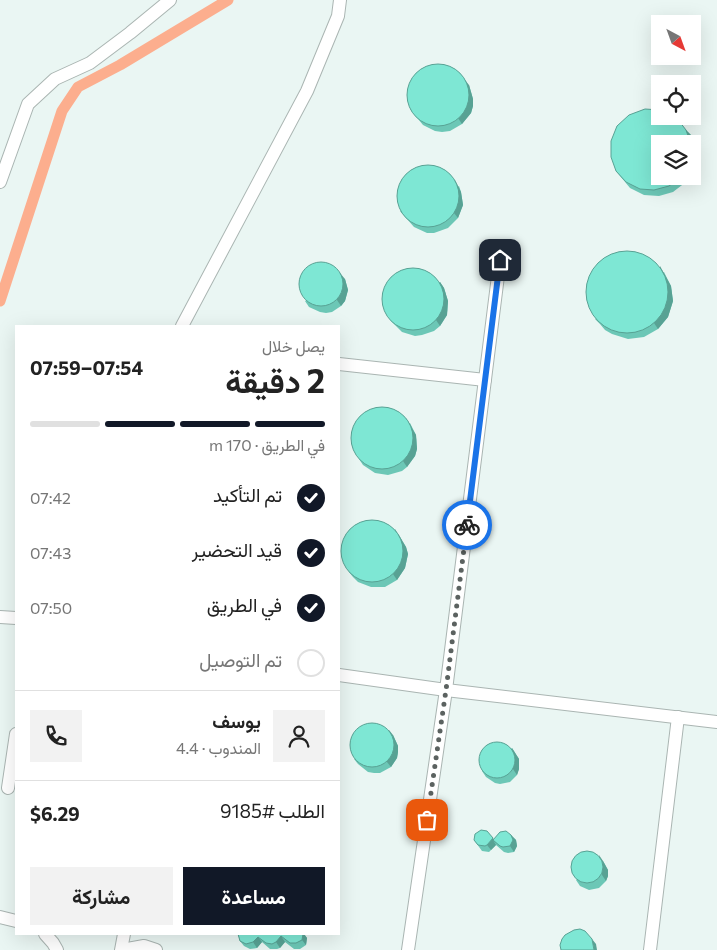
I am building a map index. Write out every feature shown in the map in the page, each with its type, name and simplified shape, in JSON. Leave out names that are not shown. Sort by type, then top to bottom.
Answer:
[{"type":"street","points":[[0,182],[28,104],[55,80],[90,63],[170,0]]},
{"type":"street","points":[[183,325],[307,91],[338,16],[340,0]]},
{"type":"street","points":[[408,950],[446,690],[500,260]]},
{"type":"street","points":[[340,364],[485,380]]},
{"type":"street","points":[[0,616],[15,618]]},
{"type":"street","points":[[340,675],[446,690],[717,722]]},
{"type":"street","points":[[650,950],[678,718]]},
{"type":"street","points":[[8,788],[15,741]]},
{"type":"street","points":[[0,916],[15,921]]},
{"type":"street","points":[[46,935],[57,950]]},
{"type":"street","points":[[124,935],[122,950],[144,946],[156,950]]},
{"type":"building","points":[[438,64],[455,69],[460,73],[464,78],[469,95],[464,112],[460,117],[455,121],[438,126],[421,121],[416,117],[412,112],[407,95],[412,78],[416,73],[421,69]]},
{"type":"building","points":[[645,109],[651,109],[651,125],[682,125],[686,130],[688,135],[651,135],[651,185],[670,185],[669,186],[654,190],[640,189],[626,182],[616,171],[611,157],[611,141],[617,126],[629,115]]},
{"type":"building","points":[[428,165],[445,170],[450,174],[454,179],[459,196],[454,213],[450,218],[445,222],[428,227],[411,222],[406,218],[402,213],[397,196],[402,179],[406,174],[411,170]]},
{"type":"building","points":[[627,251],[643,254],[656,263],[665,276],[668,292],[665,308],[656,321],[643,330],[627,333],[611,330],[598,321],[589,308],[586,292],[589,276],[598,263],[611,254]]},
{"type":"building","points":[[317,262],[325,262],[337,268],[343,284],[337,300],[325,306],[317,306],[305,300],[299,288],[299,280],[305,268]]},
{"type":"building","points":[[413,268],[430,273],[435,277],[439,282],[444,299],[439,316],[435,321],[430,325],[413,330],[396,325],[391,321],[387,316],[382,299],[387,282],[391,277],[396,273]]},
{"type":"building","points":[[382,407],[399,412],[404,416],[408,421],[413,438],[408,455],[404,460],[399,464],[382,469],[365,464],[360,460],[356,455],[351,438],[356,421],[360,416],[365,412]]},
{"type":"building","points":[[372,520],[389,525],[394,529],[398,534],[403,551],[398,568],[394,573],[389,577],[372,582],[355,577],[350,573],[346,568],[341,551],[346,534],[350,529],[355,525]]},
{"type":"building","points":[[376,723],[388,729],[393,737],[393,753],[388,761],[380,766],[368,767],[356,761],[351,753],[350,741],[356,729],[364,724]]},
{"type":"building","points":[[497,742],[504,743],[510,747],[514,753],[514,767],[510,773],[504,777],[497,778],[490,777],[484,773],[480,767],[479,760],[480,753],[484,747],[490,743]]},
{"type":"building","points":[[481,830],[487,831],[493,838],[485,846],[478,845],[474,840],[475,834]]},
{"type":"building","points":[[506,831],[513,840],[510,846],[503,847],[493,840],[500,832]]},
{"type":"building","points":[[587,851],[599,855],[603,867],[599,879],[587,883],[575,879],[571,867],[575,855]]},
{"type":"building","points":[[580,929],[585,931],[592,939],[594,950],[561,950],[560,945],[565,935]]},
{"type":"building","points":[[238,935],[303,935],[302,940],[296,943],[290,943],[281,936],[272,944],[266,943],[258,937],[253,942],[246,944],[240,941]]},
{"type":"waterway","points":[[0,301],[62,111],[78,87],[120,65],[228,0]]},
{"type":"way so far","points":[[427,820],[467,525]]},
{"type":"route","points":[[467,525],[500,260]]}]
